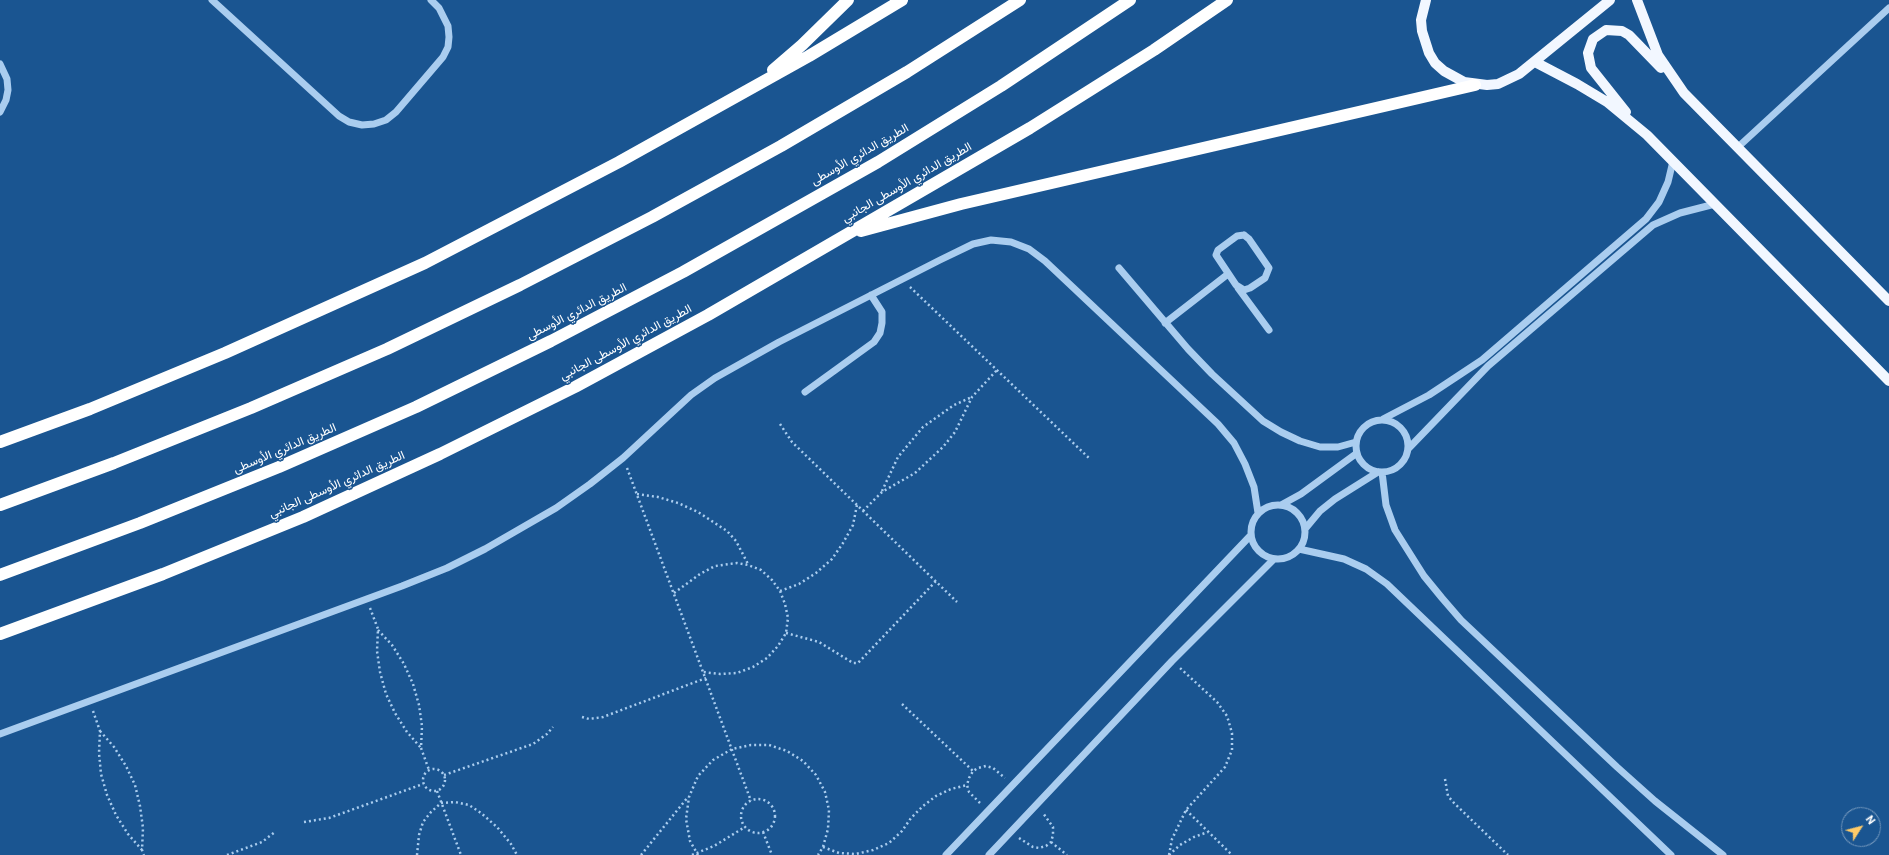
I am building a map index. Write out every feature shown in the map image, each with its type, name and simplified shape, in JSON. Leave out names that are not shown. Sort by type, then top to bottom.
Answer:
[{"type":"highway","points":[[746,90],[802,45],[848,0]]},
{"type":"highway","points":[[0,442],[165,379],[359,294],[555,197],[809,56],[902,0]]},
{"type":"highway","points":[[0,505],[114,463],[251,408],[387,349],[514,288],[652,217],[781,146],[907,72],[1020,0]]},
{"type":"highway","name":"الطريق الدائري الأوسطى","points":[[0,575],[140,523],[279,467],[416,407],[564,335],[683,272],[878,162],[1001,86],[1130,0]]},
{"type":"highway","name":"الطريق الدائري الأوسطى الجانبي","points":[[0,634],[100,598],[233,546],[440,454],[522,414],[642,352],[1030,128],[1154,50],[1227,0]]},
{"type":"highway","points":[[838,238],[936,210],[1475,85]]},
{"type":"main road","points":[[1426,0],[1421,20],[1422,31],[1429,53],[1435,63],[1453,78],[1475,85],[1486,86],[1509,80],[1535,62],[1610,0]]},
{"type":"main road","points":[[1636,0],[1658,55],[1673,79]]},
{"type":"main road","points":[[1635,124],[1591,68],[1588,53],[1593,39],[1606,30],[1622,31],[1629,35],[1673,79],[1696,106],[1737,148],[1889,301]]},
{"type":"main road","points":[[1535,62],[1578,84],[1607,102],[1635,124],[1889,380]]},
{"type":"street","points":[[212,0],[338,116],[350,122],[362,125],[374,124],[386,120],[396,112],[443,56],[448,47],[448,26],[439,8],[430,0]]},
{"type":"street","points":[[1737,148],[1889,8]]},
{"type":"street","points":[[0,64],[7,79],[8,90],[6,100],[0,112]]},
{"type":"street","points":[[1383,419],[1394,423],[1402,429],[1407,438],[1408,453],[1400,466],[1391,471],[1380,472],[1368,468],[1361,462],[1357,453],[1356,442],[1359,433],[1366,426],[1424,398],[1482,360],[1646,219],[1659,202],[1668,182],[1673,161]]},
{"type":"street","points":[[1408,449],[1488,366],[1653,225],[1680,213],[1715,204]]},
{"type":"street","points":[[1238,287],[1244,290],[1250,288],[1265,278],[1268,271],[1268,264],[1249,239],[1244,235],[1237,236],[1217,253],[1217,259],[1269,330]]},
{"type":"street","points":[[0,734],[367,599],[447,568],[497,543],[556,508],[590,484],[623,458],[691,395],[715,378],[773,345],[901,279],[973,244],[991,240],[1011,242],[1029,249],[1045,262],[1218,424],[1234,443],[1245,464],[1254,486],[1258,513]]},
{"type":"street","points":[[1119,268],[1165,323],[1222,384],[1263,420],[1281,432],[1300,441],[1320,447],[1338,447],[1356,442]]},
{"type":"street","points":[[1165,323],[1228,274]]},
{"type":"street","points":[[805,392],[874,342],[880,333],[882,312],[871,295]]},
{"type":"street","points":[[1281,505],[1301,494],[1357,453]]},
{"type":"street","points":[[1305,529],[1320,511],[1335,499],[1380,472]]},
{"type":"street","points":[[1380,472],[1386,505],[1395,530],[1424,576],[1461,620],[1617,767],[1655,801],[1723,855]]},
{"type":"street","points":[[1281,505],[1289,507],[1297,512],[1305,529],[1303,543],[1299,549],[1292,555],[1283,558],[1274,558],[1266,556],[1258,551],[1251,535],[1251,527],[1258,513],[1268,506],[1281,505]]},
{"type":"street","points":[[946,855],[1251,535]]},
{"type":"street","points":[[1299,549],[1344,559],[1366,569],[1387,584],[1671,855]]},
{"type":"street","points":[[989,855],[1172,661],[1274,558]]},
{"type":"path","points":[[901,279],[1090,459]]},
{"type":"path","points":[[863,511],[882,492],[915,473],[943,447],[955,432],[972,397],[997,370]]},
{"type":"path","points":[[882,492],[898,457],[923,427],[943,412],[972,397]]},
{"type":"path","points":[[780,424],[792,442],[957,602]]},
{"type":"path","points":[[623,458],[751,801]]},
{"type":"path","points":[[637,494],[672,501],[698,512],[726,532],[739,547],[748,565]]},
{"type":"path","points":[[780,591],[799,584],[816,573],[832,559],[844,543],[852,524],[857,506]]},
{"type":"path","points":[[674,593],[700,574],[715,566],[737,563],[761,570],[772,580],[780,591],[785,604],[788,618],[786,632],[778,646],[767,658],[753,668],[731,674],[703,672]]},
{"type":"path","points":[[786,632],[819,642],[853,663],[858,663],[936,581]]},
{"type":"path","points":[[367,599],[378,629],[392,645],[404,664],[413,684],[420,704],[421,748],[429,770]]},
{"type":"path","points":[[378,629],[377,651],[380,672],[386,694],[395,713],[407,732],[421,748]]},
{"type":"path","points":[[1168,855],[1172,839],[1186,810],[1225,767],[1232,750],[1232,733],[1227,716],[1217,702],[1172,661]]},
{"type":"path","points":[[582,717],[603,717],[706,678]]},
{"type":"path","points":[[90,701],[100,731],[118,753],[135,786],[142,821],[142,850]]},
{"type":"path","points":[[902,704],[973,771]]},
{"type":"path","points":[[444,775],[533,744],[547,734],[553,727]]},
{"type":"path","points":[[100,731],[99,753],[101,774],[107,795],[116,815],[128,834],[142,850],[144,855]]},
{"type":"path","points":[[698,854],[690,841],[686,819],[689,797],[698,776],[713,760],[732,749],[751,745],[770,746],[781,749],[803,761],[816,775],[825,792],[829,810],[828,829],[823,847],[818,855]]},
{"type":"path","points":[[988,811],[969,792],[967,785],[973,771],[986,766],[993,768],[1013,785]]},
{"type":"path","points":[[423,784],[425,773],[429,770],[438,770],[444,775]]},
{"type":"path","points":[[423,784],[431,791],[437,791],[444,785],[444,775]]},
{"type":"path","points":[[1445,779],[1447,792],[1454,803],[1508,855]]},
{"type":"path","points":[[304,822],[329,818],[423,784]]},
{"type":"path","points":[[823,847],[839,852],[856,854],[873,850],[893,839],[923,806],[946,792],[967,785]]},
{"type":"path","points":[[437,791],[460,855]]},
{"type":"path","points":[[640,855],[689,797]]},
{"type":"path","points":[[760,799],[766,801],[774,811],[775,817],[773,823],[763,832],[751,831],[745,827],[742,821],[743,808],[751,801],[760,799]]},
{"type":"path","points":[[417,855],[419,835],[423,822],[441,803],[455,802],[469,805],[481,813],[497,827],[518,855]]},
{"type":"path","points":[[1011,832],[1033,847],[1039,848],[1046,846],[1051,842],[1054,835],[1053,827],[1036,805]]},
{"type":"path","points":[[1186,810],[1232,855]]},
{"type":"path","points":[[692,855],[698,854],[714,846],[745,827]]},
{"type":"path","points":[[227,855],[262,842],[275,832]]},
{"type":"path","points":[[763,832],[772,855]]},
{"type":"path","points":[[1168,855],[1180,845],[1194,837],[1208,832]]},
{"type":"path","points":[[1051,842],[1067,855]]}]
